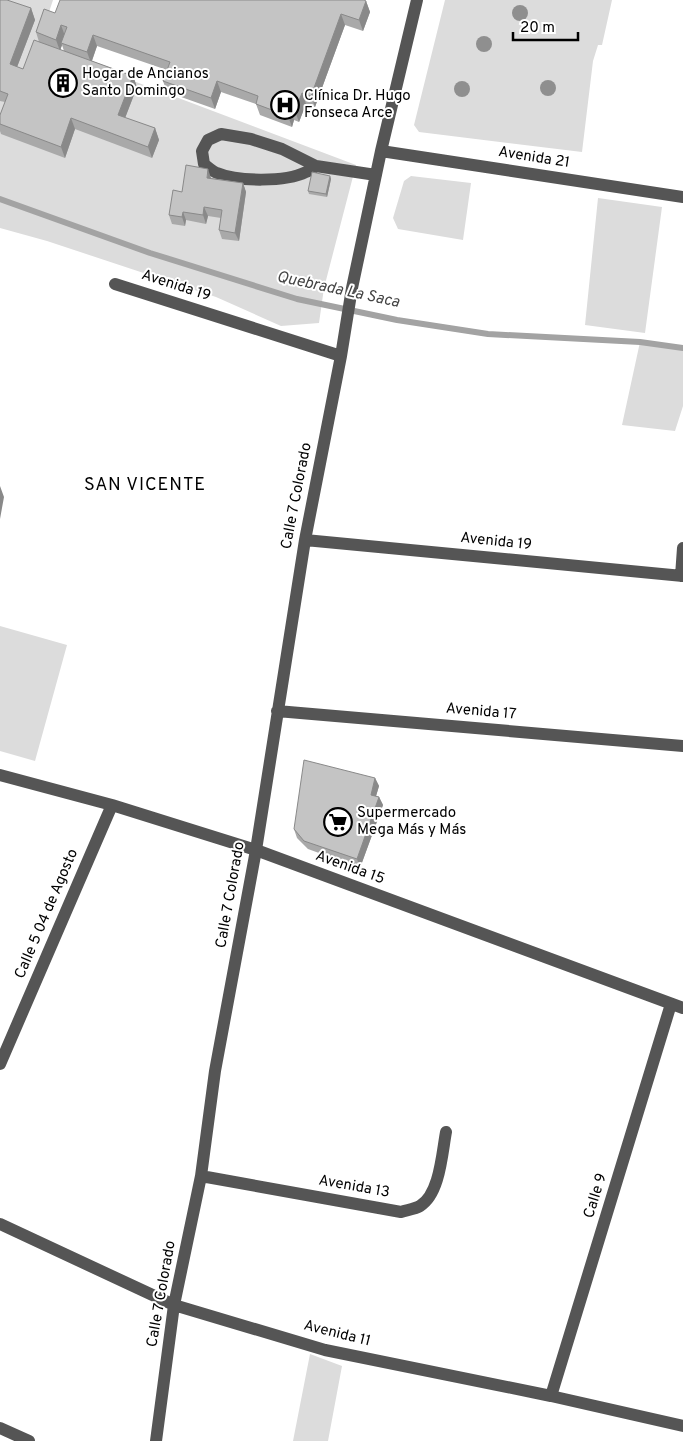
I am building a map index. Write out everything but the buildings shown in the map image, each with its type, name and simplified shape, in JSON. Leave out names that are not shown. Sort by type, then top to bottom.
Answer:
[{"type":"street","points":[[316,166],[306,173],[287,177],[261,180],[241,179],[216,173],[210,169],[204,164],[202,150],[208,140],[221,134],[251,139],[282,149],[316,166],[376,175],[418,0]]},
{"type":"street","name":"Avenida 21","points":[[381,151],[683,197]]},
{"type":"street","name":"Calle 7 Colorado","points":[[156,1441],[174,1305],[202,1176],[215,1071],[256,850],[305,540],[341,356],[352,288],[376,175]]},
{"type":"street","name":"Avenida 19","points":[[115,284],[341,356]]},
{"type":"street","name":"Avenida 19","points":[[305,540],[682,576]]},
{"type":"street","points":[[682,576],[683,548]]},
{"type":"street","name":"Avenida 17","points":[[277,711],[683,746]]},
{"type":"street","name":"Avenida 15","points":[[0,775],[112,805],[256,850],[677,1006]]},
{"type":"street","name":"Calle 5 04 de Agosto","points":[[0,1064],[112,805]]},
{"type":"street","name":"Calle 9","points":[[552,1396],[677,1006]]},
{"type":"street","name":"Avenida 13","points":[[202,1176],[401,1212],[421,1206],[430,1197],[436,1184],[446,1132]]},
{"type":"street","name":"Avenida 11","points":[[0,1224],[174,1305],[324,1350],[552,1396],[683,1426]]},
{"type":"street","points":[[0,1428],[30,1441]]},
{"type":"shaded area","points":[[0,0],[53,0],[38,45],[356,165],[324,288],[319,323],[281,326],[216,297],[47,241],[0,228]]},
{"type":"shaded area","points":[[445,0],[612,0],[602,45],[598,45],[593,61],[582,152],[419,132],[414,125]]},
{"type":"shaded area","points":[[411,176],[471,183],[463,240],[398,229],[393,218],[404,181]]},
{"type":"shaded area","points":[[598,198],[662,207],[645,333],[585,325]]},
{"type":"shaded area","points":[[640,342],[683,348],[683,406],[675,431],[622,425]]},
{"type":"shaded area","points":[[0,626],[67,645],[35,761],[0,751]]},
{"type":"shaded area","points":[[310,1354],[342,1366],[328,1441],[293,1441]]},
{"type":"waterway","name":"Quebrada La Saca","points":[[0,199],[150,253],[297,299],[397,320],[488,334],[640,342],[683,348]]},
{"type":"place","name":"Hogar de Ancianos Santo Domingo","points":[[63,83]]},
{"type":"place","name":"Clínica Dr. Hugo Fonseca Arce","points":[[285,105]]},
{"type":"place","name":"Supermercado Mega Más y Más","points":[[338,822]]},
{"type":"district","name":"SAN VICENTE","points":[[145,485]]}]
